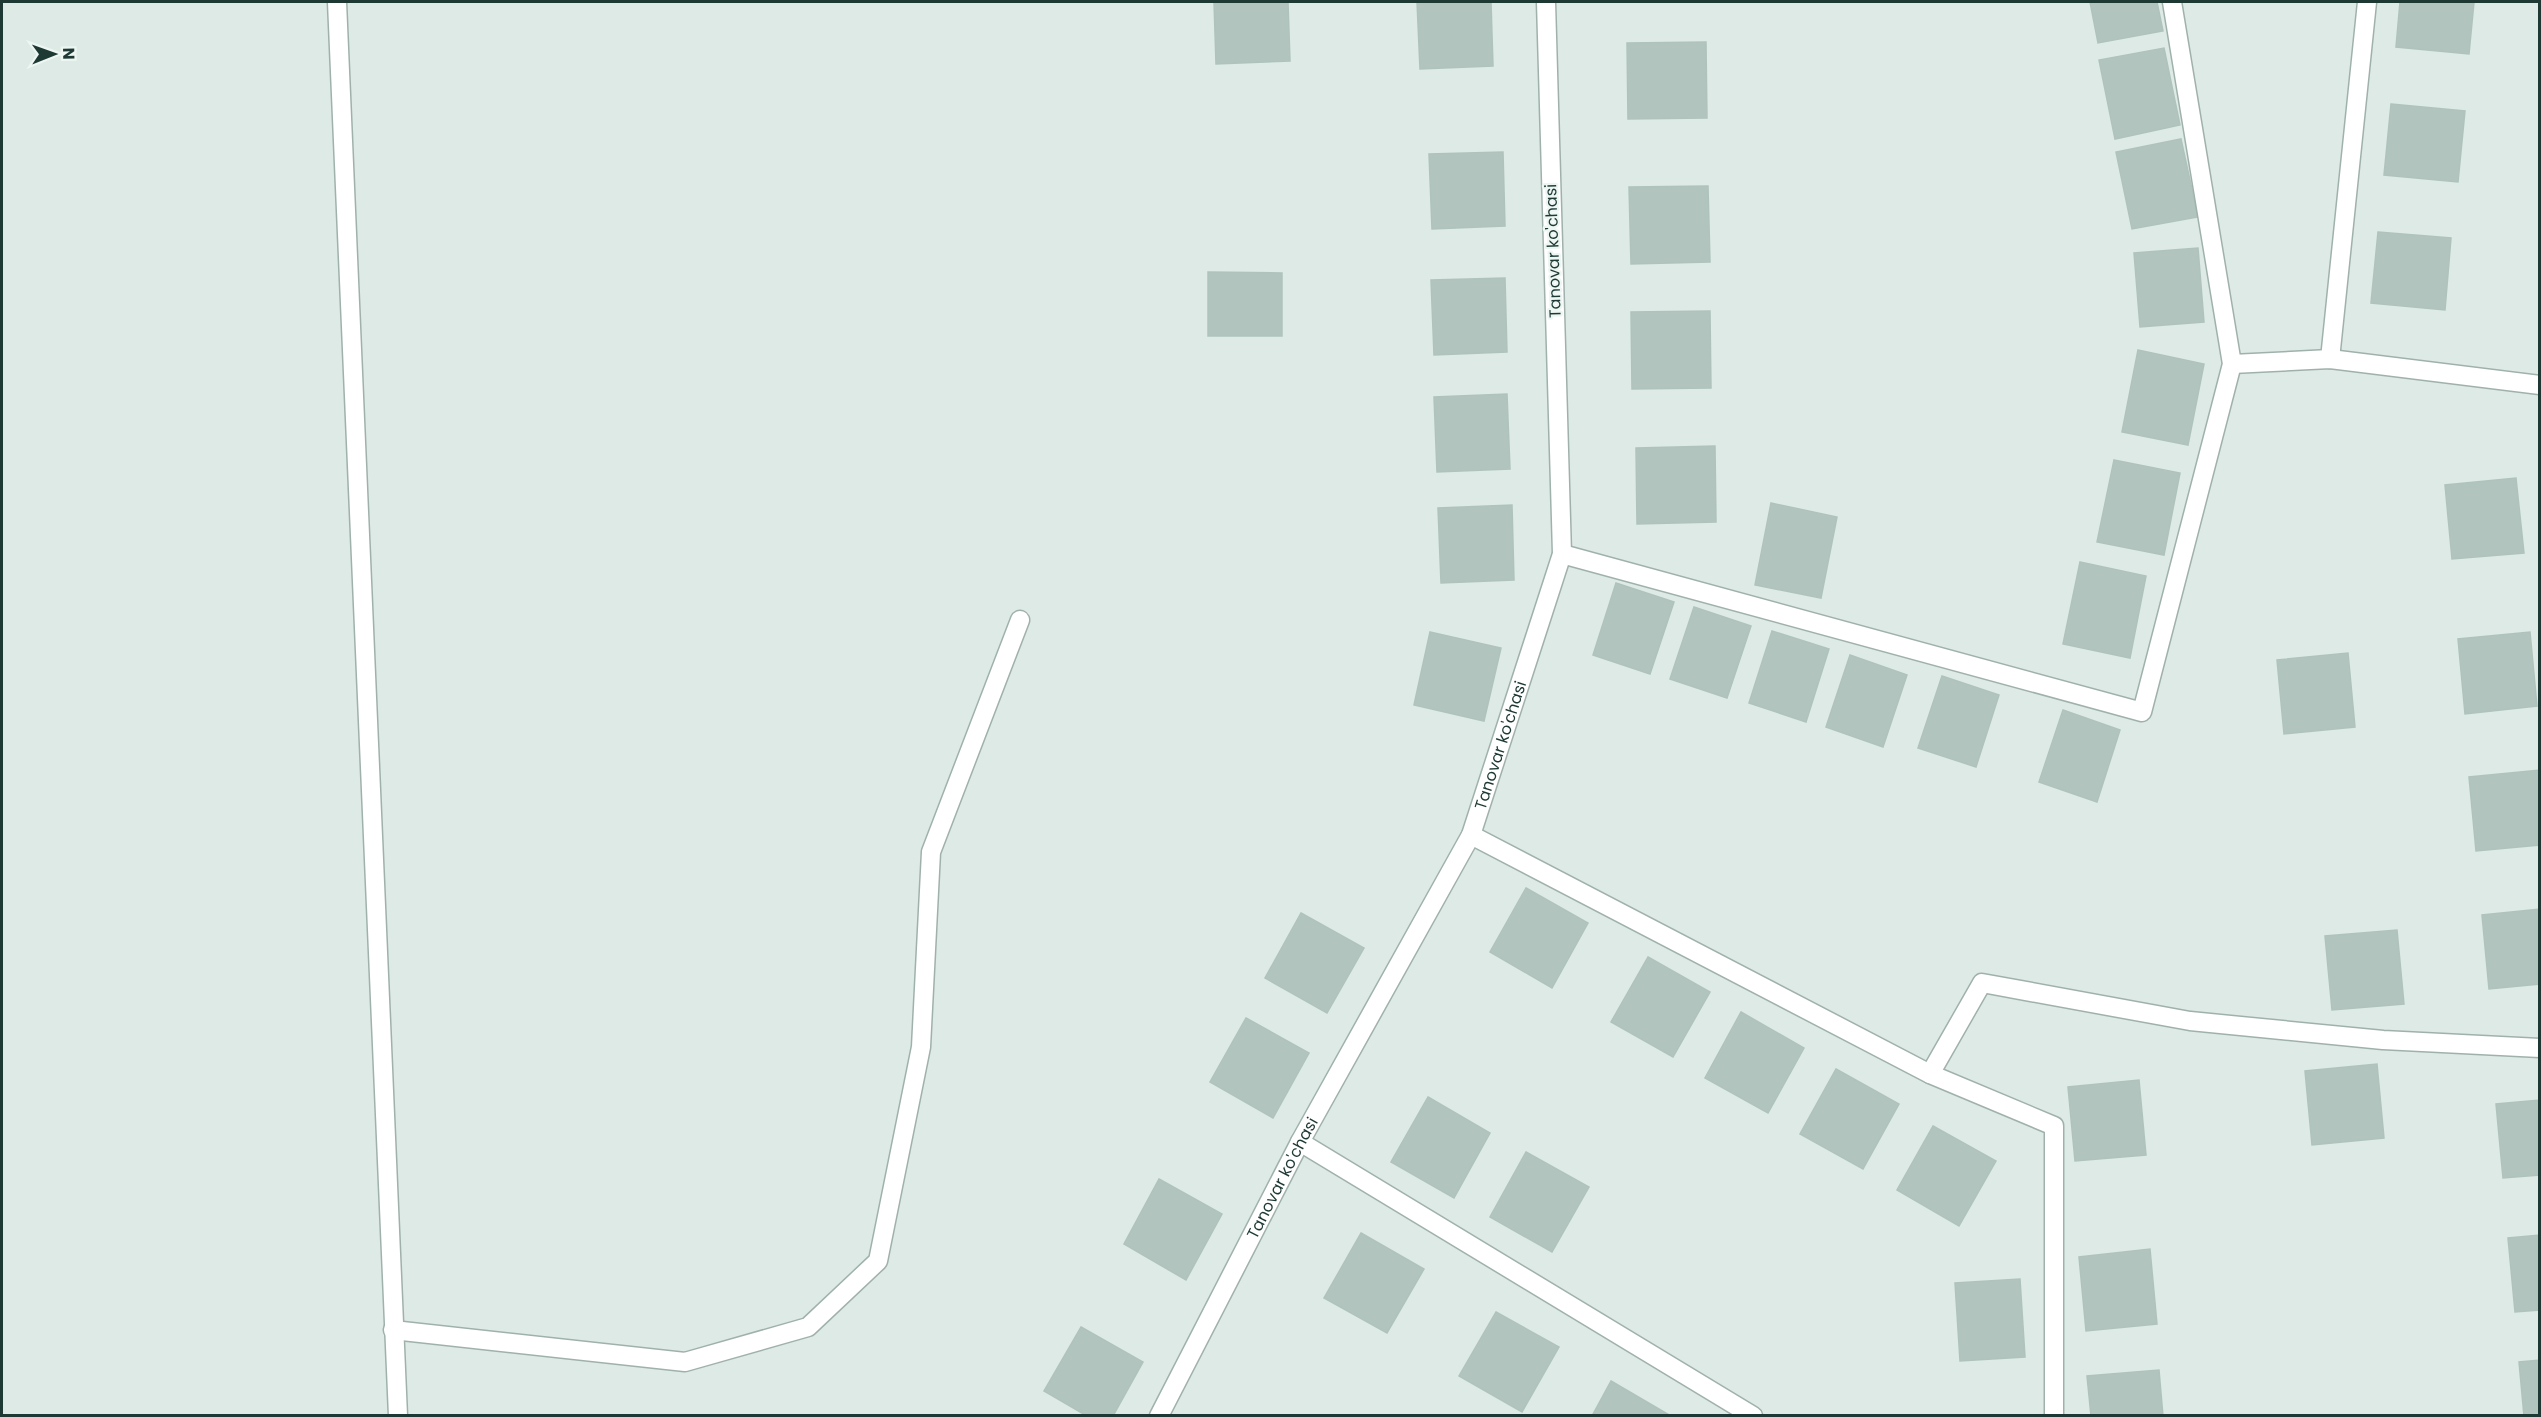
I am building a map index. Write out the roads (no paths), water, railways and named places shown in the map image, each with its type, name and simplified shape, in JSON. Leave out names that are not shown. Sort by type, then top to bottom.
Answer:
[{"type":"street","points":[[337,2],[398,1416]]},
{"type":"street","name":"Tanovar ko'chasi","points":[[1159,1416],[1300,1142],[1471,835],[1562,554],[1546,2]]},
{"type":"street","points":[[1562,554],[2142,712],[2232,364],[2172,2]]},
{"type":"street","points":[[2330,359],[2367,2]]},
{"type":"street","points":[[2232,364],[2330,359],[2540,385]]},
{"type":"street","points":[[393,1330],[685,1362],[808,1327],[878,1261],[921,1047],[931,852],[1020,620]]},
{"type":"street","points":[[1471,835],[1930,1074],[2054,1126],[2054,1416]]},
{"type":"street","points":[[1930,1074],[1982,983],[2190,1021],[2383,1040],[2540,1048]]},
{"type":"street","points":[[1300,1142],[1753,1416]]}]
